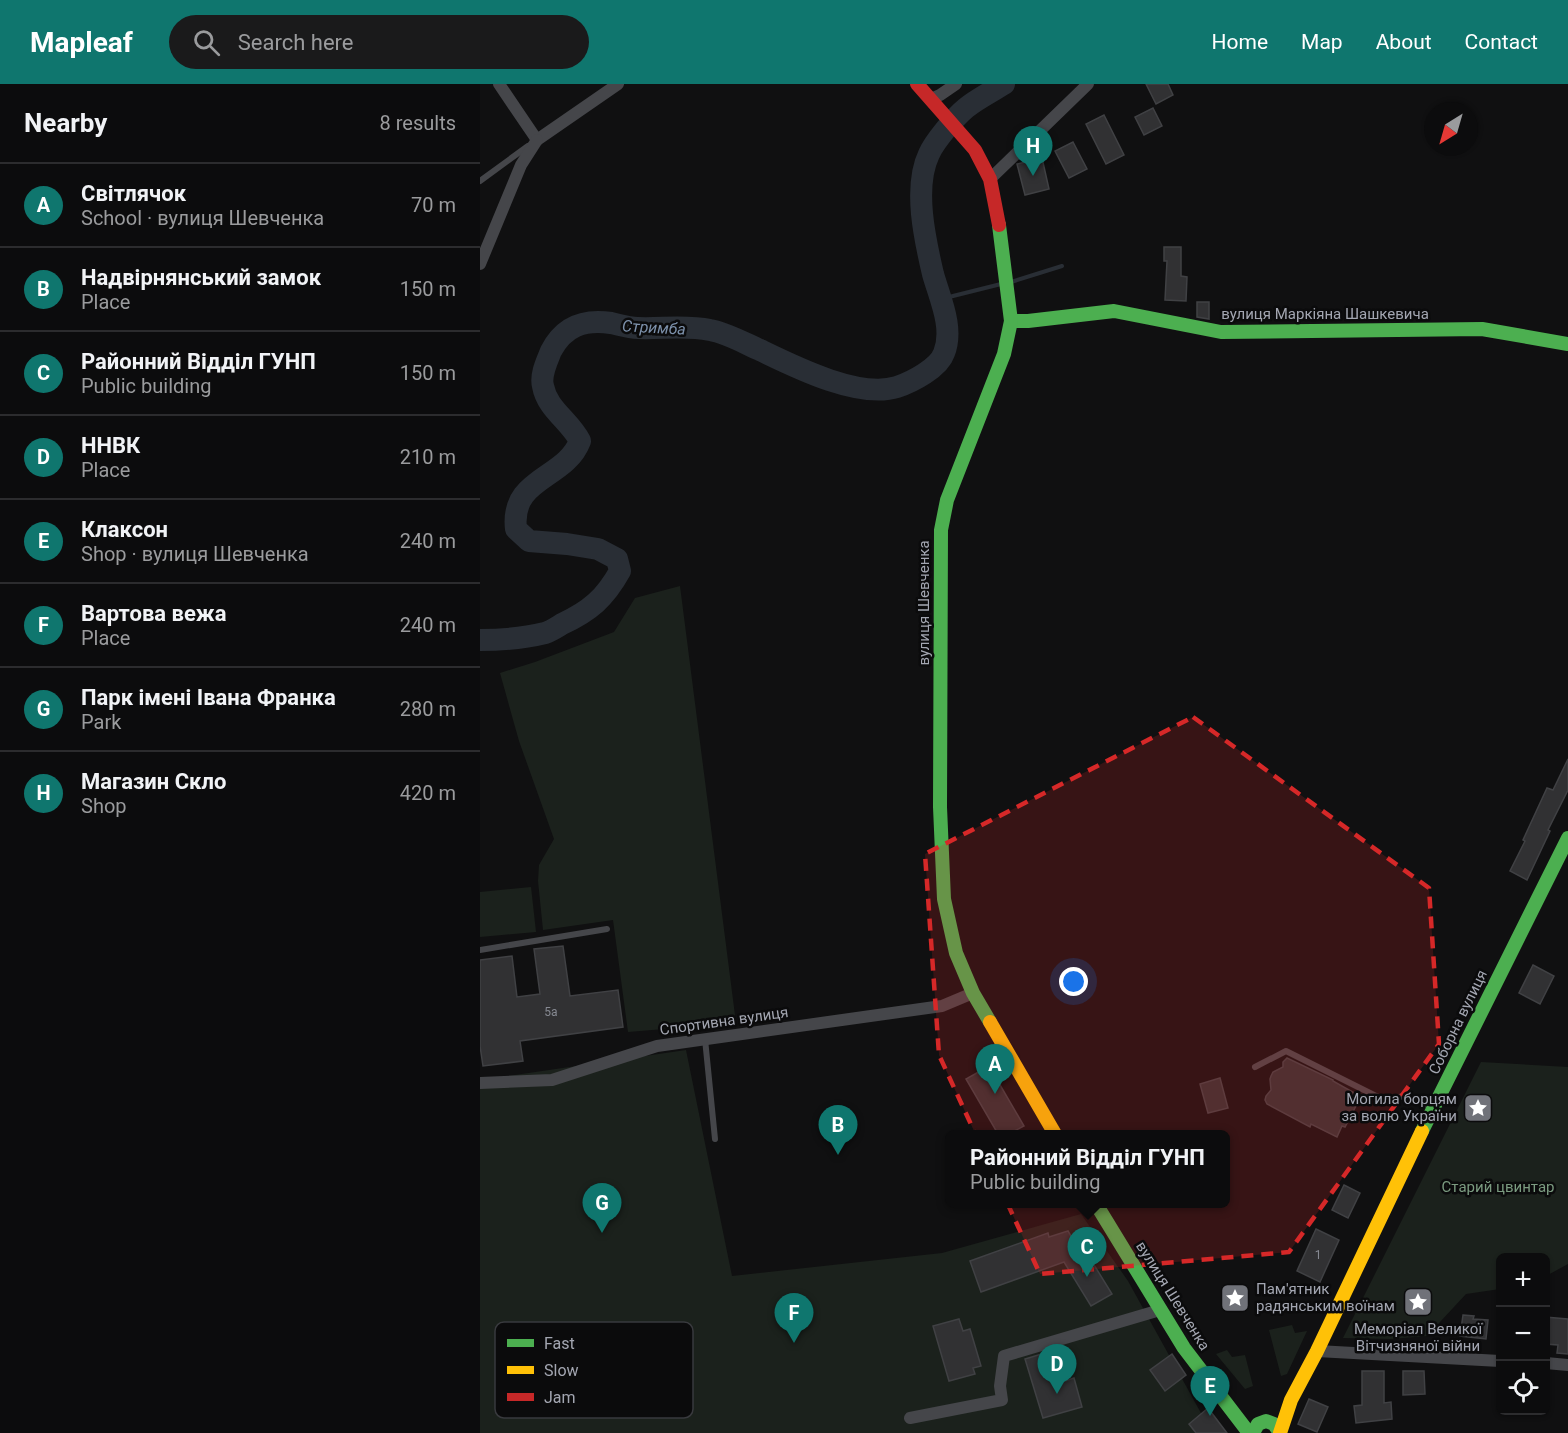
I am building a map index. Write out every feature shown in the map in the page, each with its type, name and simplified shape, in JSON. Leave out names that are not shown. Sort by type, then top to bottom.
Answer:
[{"type":"street","points":[[499,84],[537,140]]},
{"type":"street","points":[[480,264],[521,165],[537,140],[618,84]]},
{"type":"street","name":"вулиця Шевченка","points":[[917,84],[975,150],[990,179],[999,226],[1011,321],[1004,354],[947,500],[941,530],[940,807],[944,898],[956,953],[974,993],[1053,1130]]},
{"type":"street","points":[[935,103],[940,95],[956,84]]},
{"type":"street","points":[[990,179],[1085,85]]},
{"type":"street","name":"вулиця Маркіяна Шашкевича","points":[[1011,321],[1114,311],[1221,332],[1482,329],[1568,344]]},
{"type":"street","name":"Соборна вулиця","points":[[1291,1400],[1317,1351],[1433,1108],[1558,866],[1568,838]]},
{"type":"street","name":"Спортивна вулиця","points":[[480,1083],[552,1080],[657,1046],[942,1006],[974,993]]},
{"type":"street","name":"вулиця Шевченка","points":[[1099,1208],[1184,1348],[1227,1404],[1258,1427],[1276,1426],[1280,1433]]},
{"type":"street","points":[[910,1418],[1002,1400],[1000,1386],[1004,1356],[1160,1310]]},
{"type":"street","points":[[1317,1351],[1496,1361]]},
{"type":"street","points":[[1550,1364],[1568,1365]]},
{"type":"street","points":[[1258,1427],[1291,1400]]},
{"type":"street","points":[[1280,1433],[1291,1400]]},
{"type":"lane","points":[[480,181],[537,140]]},
{"type":"lane","points":[[480,950],[607,929]]},
{"type":"lane","points":[[705,1038],[715,1139]]},
{"type":"lane","points":[[1255,1067],[1286,1051],[1386,1101],[1403,1096],[1433,1108]]},
{"type":"highlighted area","points":[[1193,717],[1429,888],[1439,1044],[1289,1252],[1040,1274],[939,1055],[925,854]]},
{"type":"green space","points":[[680,586],[736,1023],[628,1032],[613,920],[543,930],[538,881],[539,865],[554,839],[519,741],[500,673],[614,632],[635,598]]},
{"type":"green space","points":[[531,887],[536,932],[480,937],[480,892]]},
{"type":"green space","points":[[686,1050],[732,1276],[942,1253],[1081,1214],[1128,1281],[1212,1433],[480,1433],[480,1080]]},
{"type":"green space","name":"Старий цвинтар","points":[[1481,1062],[1568,1067],[1568,1264],[1550,1274],[1550,1253],[1496,1253],[1496,1290],[1466,1294],[1427,1336],[1391,1339],[1343,1338]]},
{"type":"green space","points":[[1292,1325],[1295,1333],[1307,1331],[1287,1374],[1281,1376],[1269,1330]]},
{"type":"green space","points":[[1227,1350],[1232,1357],[1245,1355],[1253,1386],[1245,1389],[1216,1354]]},
{"type":"building","points":[[1146,84],[1168,84],[1173,95],[1156,104]]},
{"type":"building","points":[[1153,108],[1162,126],[1144,135],[1135,117]]},
{"type":"building","points":[[1104,115],[1124,155],[1106,164],[1086,124]]},
{"type":"building","points":[[1073,142],[1087,169],[1069,178],[1055,151]]},
{"type":"building","points":[[1042,158],[1049,189],[1025,195],[1017,164]]},
{"type":"building","points":[[1164,247],[1181,247],[1181,276],[1187,277],[1186,301],[1165,300],[1167,261],[1164,261]]},
{"type":"building","points":[[1197,302],[1209,302],[1209,319],[1197,317]]},
{"type":"building","points":[[1568,759],[1568,790],[1527,880],[1510,871],[1547,788],[1553,790]]},
{"type":"building","points":[[563,946],[570,996],[618,990],[623,1027],[520,1041],[523,1061],[483,1066],[480,1046],[480,960],[512,956],[517,997],[540,994],[534,949]]},
{"type":"building","points":[[1533,965],[1554,976],[1540,1004],[1519,993]]},
{"type":"building","points":[[1287,1058],[1358,1095],[1354,1103],[1357,1104],[1337,1137],[1311,1124],[1310,1127],[1267,1104],[1265,1100],[1271,1090],[1271,1076],[1273,1072],[1283,1067],[1283,1062]]},
{"type":"building","points":[[989,1066],[1024,1126],[1016,1130],[996,1130],[966,1079]]},
{"type":"building","points":[[1220,1078],[1228,1108],[1208,1113],[1200,1084]]},
{"type":"building","points":[[1344,1185],[1360,1193],[1348,1218],[1332,1210]]},
{"type":"building","points":[[1316,1229],[1339,1240],[1320,1282],[1297,1271]]},
{"type":"building","points":[[1068,1231],[1079,1250],[1083,1247],[1112,1294],[1091,1306],[1064,1262],[981,1292],[970,1261],[1048,1233],[1049,1237]]},
{"type":"building","points":[[1463,1315],[1474,1316],[1473,1319],[1488,1320],[1486,1339],[1460,1336]]},
{"type":"building","points":[[1550,1317],[1568,1319],[1568,1354],[1557,1353],[1558,1345],[1550,1344]]},
{"type":"building","points":[[959,1319],[963,1331],[970,1329],[981,1366],[973,1368],[975,1374],[949,1381],[933,1326]]},
{"type":"building","points":[[1055,1350],[1065,1381],[1074,1378],[1082,1407],[1043,1418],[1025,1359]]},
{"type":"building","points":[[1172,1354],[1186,1375],[1165,1391],[1150,1370]]},
{"type":"building","points":[[1362,1371],[1384,1371],[1384,1403],[1391,1402],[1392,1419],[1356,1423],[1354,1406],[1362,1405]]},
{"type":"building","points":[[1403,1371],[1424,1371],[1425,1394],[1403,1395]]},
{"type":"building","points":[[1309,1399],[1328,1407],[1317,1432],[1298,1424]]},
{"type":"building","points":[[1208,1408],[1227,1433],[1196,1433],[1189,1424]]},
{"type":"waterway","name":"Стримба","points":[[480,640],[545,633],[581,614],[596,603],[609,589],[620,571],[617,559],[598,549],[529,541],[516,529],[516,512],[521,499],[540,480],[563,464],[573,454],[580,441],[549,401],[543,386],[542,377],[556,342],[576,326],[592,322],[635,328],[683,327],[716,331],[791,365],[827,379],[864,389],[882,390],[897,387],[917,378],[937,364],[947,343],[945,314],[933,274],[924,230],[921,198],[924,167],[935,143],[956,117],[1004,84]]},
{"type":"waterway","points":[[1011,282],[1062,266]]},
{"type":"waterway","points":[[941,299],[1001,284]]},
{"type":"traffic: fast","points":[[990,1022],[973,993],[956,953],[944,899],[940,807],[941,530],[947,500],[1004,354],[1011,321],[999,225]]},
{"type":"traffic: fast","points":[[1011,321],[1114,311],[1221,332],[1482,329],[1568,344]]},
{"type":"traffic: fast","points":[[1422,1131],[1568,838]]},
{"type":"traffic: fast","points":[[1098,1208],[1184,1348],[1249,1433]]},
{"type":"traffic: fast","points":[[1253,1433],[1258,1424],[1266,1421],[1274,1424],[1280,1433]]},
{"type":"traffic: slow","points":[[990,1022],[1053,1130]]},
{"type":"traffic: slow","points":[[1280,1433],[1291,1400],[1317,1351],[1422,1131]]},
{"type":"traffic: jam","points":[[917,84],[975,150],[990,179],[999,225]]},
{"type":"place","name":"Магазин Скло","points":[[1033,176]]},
{"type":"place","name":"Світлячок","points":[[995,1094]]},
{"type":"place","name":"Могила борцям за волю України","points":[[1478,1108]]},
{"type":"place","name":"Надвірнянський замок","points":[[838,1155]]},
{"type":"place","name":"Парк імені Івана Франка","points":[[602,1233]]},
{"type":"place","name":"Районний Відділ ГУНП","points":[[1087,1277]]},
{"type":"place","name":"Пам'ятник радянським воїнам","points":[[1235,1298]]},
{"type":"place","name":"Меморіал Великої Вітчизняної війни","points":[[1418,1302]]},
{"type":"place","name":"Вартова вежа","points":[[794,1343]]},
{"type":"place","name":"ННВК","points":[[1057,1394]]},
{"type":"place","name":"Клаксон","points":[[1210,1416]]}]
